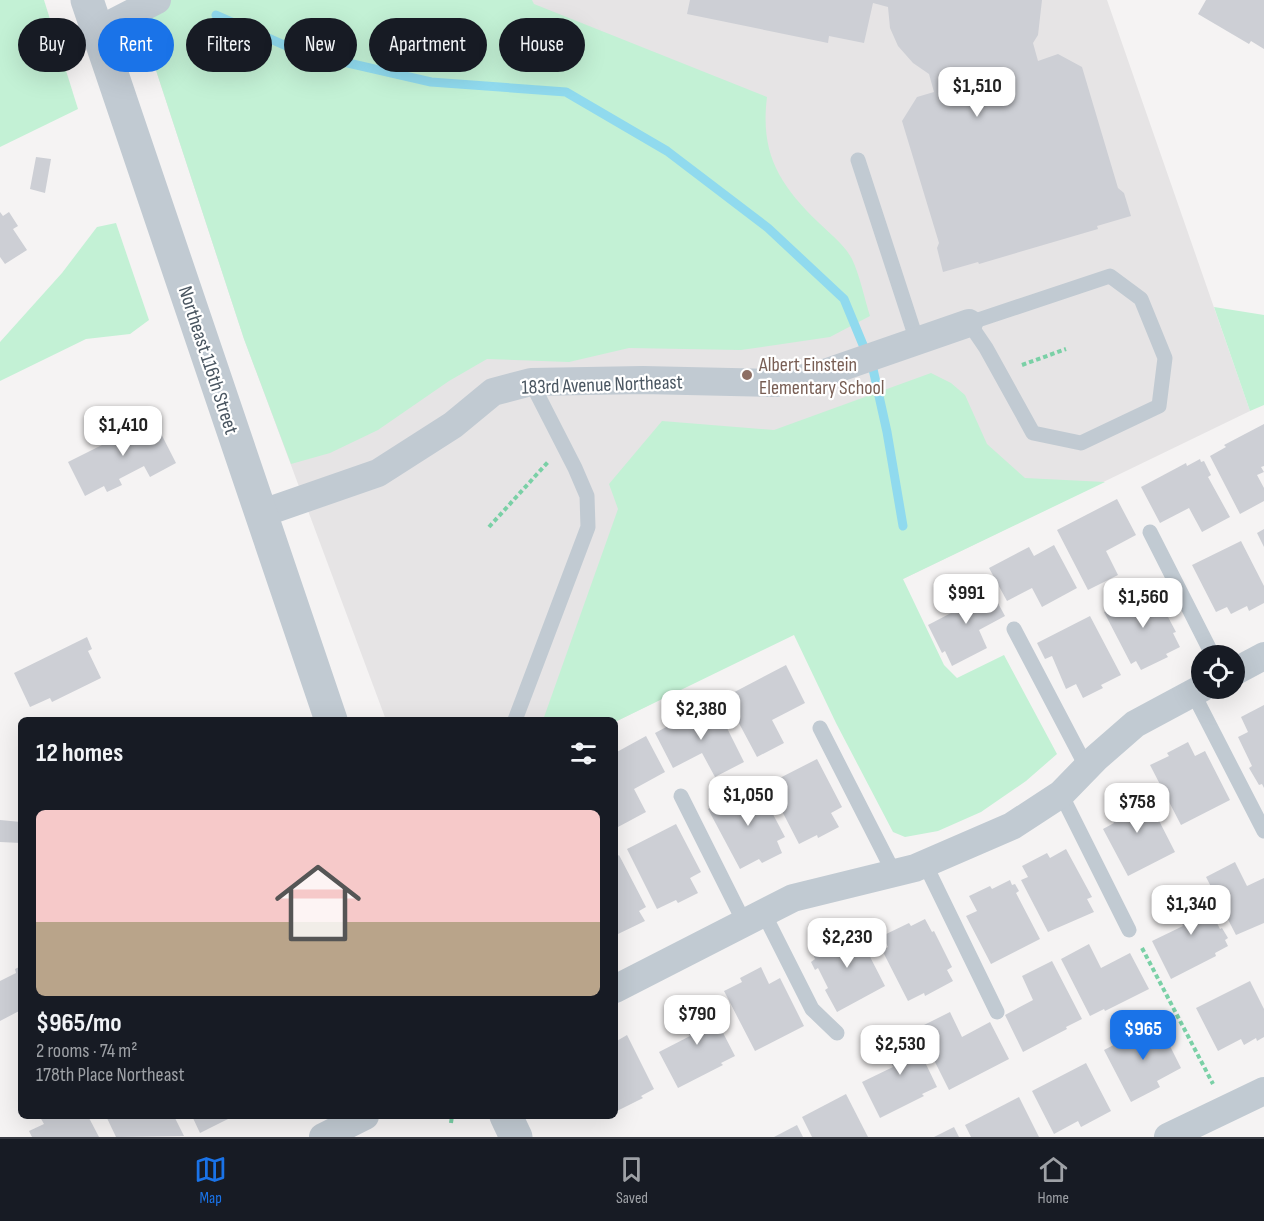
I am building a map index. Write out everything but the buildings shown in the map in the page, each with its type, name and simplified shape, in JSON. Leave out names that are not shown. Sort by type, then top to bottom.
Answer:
[{"type":"street","name":"Northeast 116th Street","points":[[87,0],[330,717]]},
{"type":"street","points":[[97,31],[157,0]]},
{"type":"street","name":"183rd Avenue Northeast","points":[[260,514],[378,473],[453,425],[493,392],[531,382],[643,380],[776,382],[816,376],[969,323]]},
{"type":"street","points":[[1245,666],[1264,656]]},
{"type":"street","points":[[618,987],[793,898],[925,864],[1011,826],[1061,794],[1135,723],[1191,694]]},
{"type":"street","points":[[1168,1137],[1264,1091]]},
{"type":"street","points":[[323,1137],[358,1119]]},
{"type":"street","points":[[507,1119],[516,1137]]},
{"type":"lane","points":[[858,160],[916,341]]},
{"type":"lane","points":[[1110,276],[1141,299],[1165,358],[1159,406],[1081,443],[1032,433],[986,348],[969,323],[1110,276]]},
{"type":"lane","points":[[515,717],[588,527],[587,496],[531,382]]},
{"type":"lane","points":[[1150,532],[1207,645]]},
{"type":"lane","points":[[1014,629],[1086,768]]},
{"type":"lane","points":[[1201,699],[1264,831]]},
{"type":"lane","points":[[820,728],[894,873]]},
{"type":"lane","points":[[1061,794],[1130,930]]},
{"type":"lane","points":[[681,796],[812,1009],[837,1033]]},
{"type":"lane","points":[[925,864],[997,1012]]},
{"type":"path","points":[[1020,366],[1066,349]]},
{"type":"path","points":[[489,527],[548,461]]},
{"type":"path","points":[[1130,930],[1146,955],[1226,1109]]},
{"type":"path","points":[[451,1123],[452,1119]]},
{"type":"shaded area","name":"Albert Einstein Elementary School","points":[[133,0],[1107,0],[1250,411],[618,721],[618,717],[385,717],[244,339],[157,72],[174,72],[174,18],[139,18]]},
{"type":"green space","points":[[0,0],[44,0],[50,18],[18,18],[18,72],[66,72],[78,109],[0,147]]},
{"type":"green space","points":[[133,0],[532,0],[534,4],[569,18],[499,18],[499,72],[585,72],[585,24],[767,97],[767,135],[775,166],[783,181],[804,208],[849,254],[857,272],[870,316],[830,337],[741,350],[629,348],[569,362],[487,359],[449,381],[378,430],[330,453],[291,464],[244,339],[157,72],[174,72],[174,18],[139,18]]},
{"type":"green space","points":[[116,223],[149,320],[130,334],[86,339],[0,381],[0,342],[62,273],[97,227]]},
{"type":"green space","points":[[1214,307],[1264,315],[1264,405],[1250,411]]},
{"type":"green space","points":[[931,373],[951,383],[965,395],[987,444],[1025,478],[1105,482],[903,579],[944,665],[957,678],[1004,655],[1057,754],[1026,781],[981,812],[938,831],[905,837],[893,832],[836,723],[794,635],[618,721],[618,717],[544,717],[618,509],[609,484],[662,421],[774,430]]},
{"type":"waterway","points":[[216,15],[300,52],[431,82],[566,92],[667,151],[768,228],[844,299],[873,369],[887,432],[903,526]]},
{"type":"place","name":"Albert Einstein Elementary School","points":[[747,375]]}]
